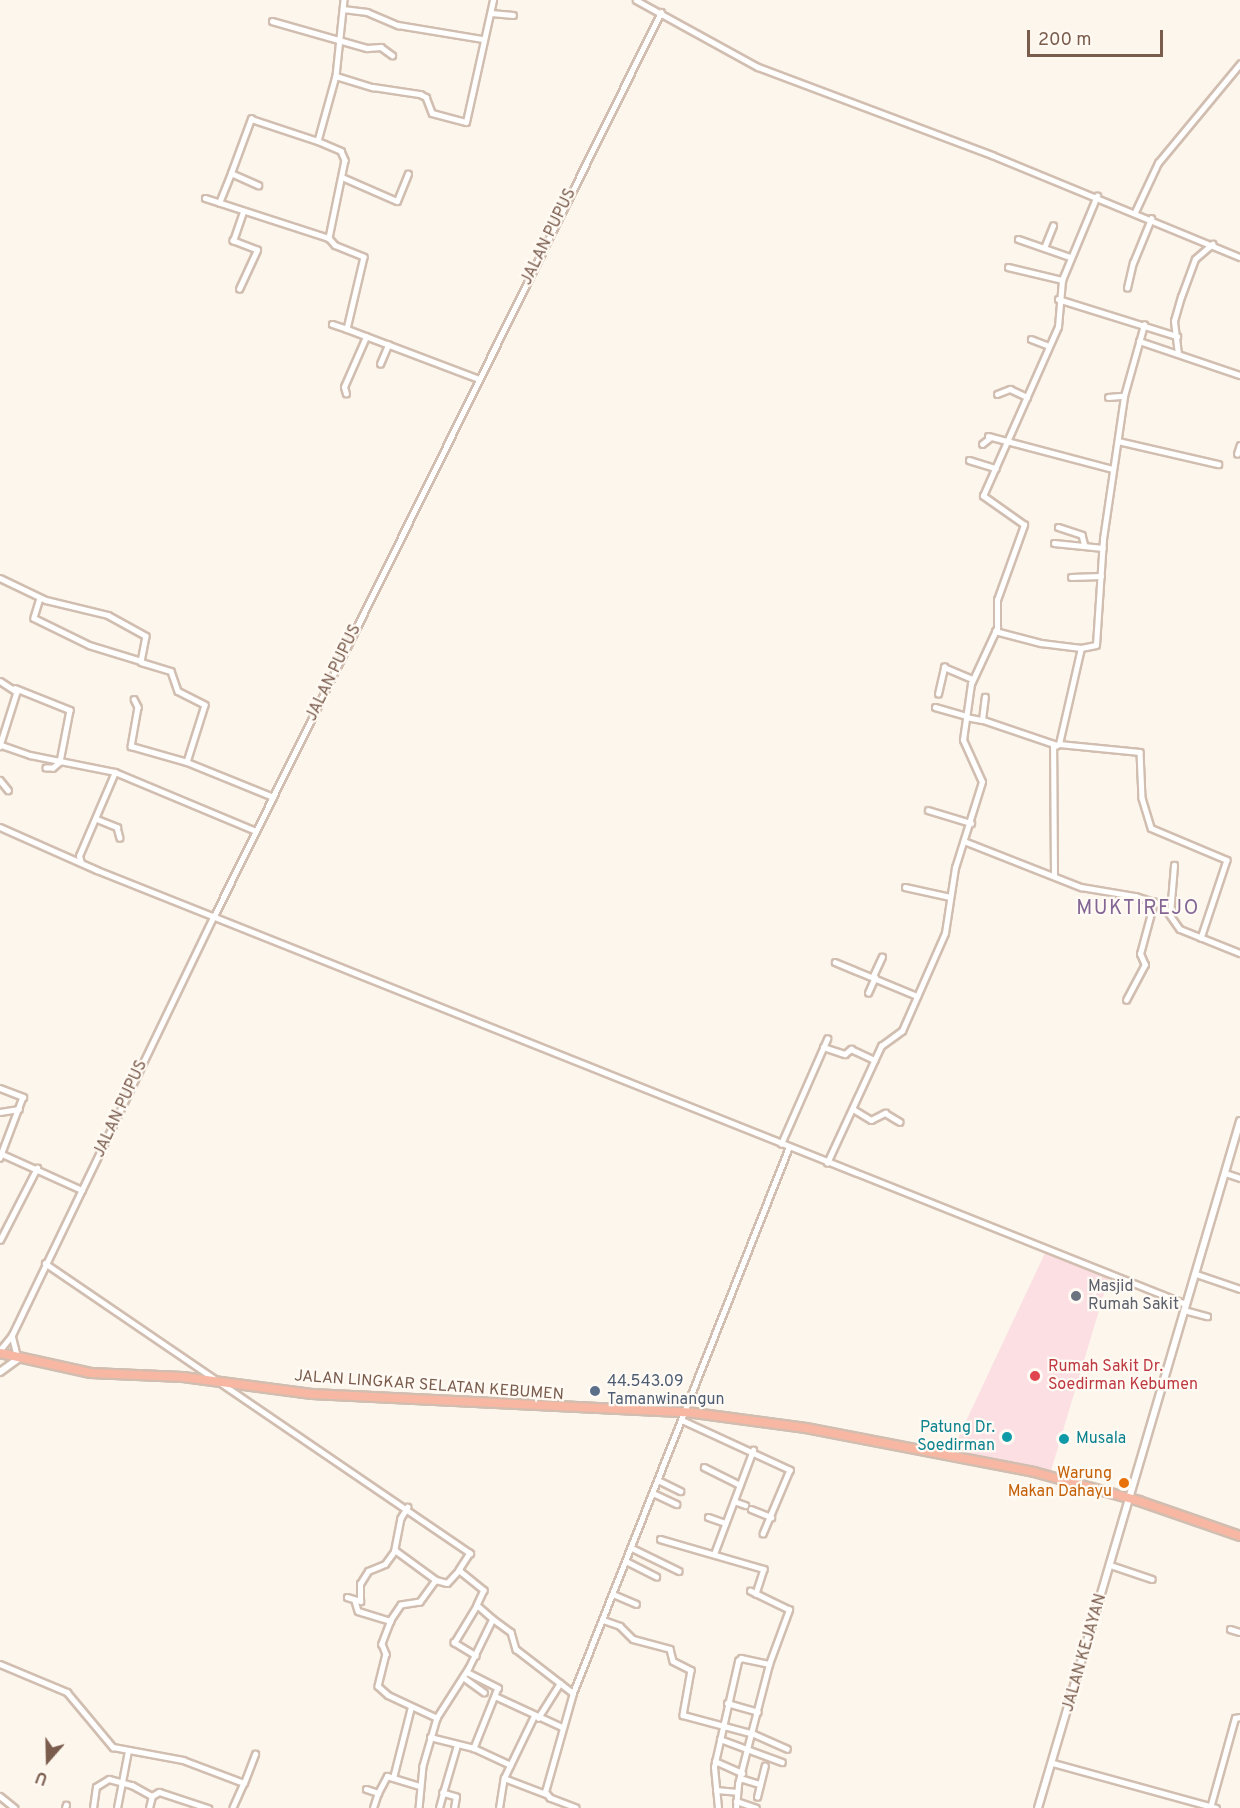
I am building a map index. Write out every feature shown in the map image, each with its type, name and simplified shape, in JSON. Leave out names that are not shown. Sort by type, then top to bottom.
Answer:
[{"type":"highway","name":"JALAN LINGKAR SELATAN KEBUMEN","points":[[0,1352],[91,1373],[219,1381],[347,1396],[684,1416],[806,1428],[976,1458],[1129,1498],[1240,1536]]},
{"type":"main road","name":"JALAN KEJAYAN","points":[[1038,1808],[1240,1121]]},
{"type":"main road","points":[[0,1372],[19,1358]]},
{"type":"street","points":[[318,141],[336,76],[344,0]]},
{"type":"street","points":[[336,76],[373,87],[420,94],[426,97],[432,113],[460,122],[468,120],[483,39],[493,0]]},
{"type":"street","points":[[636,0],[759,67],[1097,196],[1240,257]]},
{"type":"street","points":[[344,9],[368,12],[398,25],[483,39]]},
{"type":"street","name":"JALAN PUPUS","points":[[0,1352],[12,1335],[214,916],[661,12]]},
{"type":"street","points":[[491,13],[513,15]]},
{"type":"street","points":[[272,21],[341,38],[367,48],[381,47],[392,55]]},
{"type":"street","points":[[1135,212],[1158,163],[1240,64]]},
{"type":"street","points":[[219,203],[250,119],[318,141],[341,151],[345,160],[329,238]]},
{"type":"street","points":[[231,173],[258,185]]},
{"type":"street","points":[[342,177],[397,201],[408,174]]},
{"type":"street","points":[[827,1163],[884,1041],[901,1033],[945,933],[950,897],[982,777],[963,740],[972,679],[995,632],[997,600],[1024,525],[983,497],[1059,320],[1058,299],[1062,280],[1070,256],[1097,196]]},
{"type":"street","points":[[205,198],[329,238],[335,245],[364,256],[347,329]]},
{"type":"street","points":[[239,288],[257,250],[232,241],[243,212]]},
{"type":"street","points":[[1127,288],[1151,219]]},
{"type":"street","points":[[1044,248],[1053,226]]},
{"type":"street","points":[[1018,238],[1070,256]]},
{"type":"street","points":[[1178,354],[1174,321],[1196,259],[1212,244]]},
{"type":"street","points":[[1008,267],[1062,280]]},
{"type":"street","points":[[1058,299],[1177,336]]},
{"type":"street","points":[[332,324],[479,379]]},
{"type":"street","points":[[995,632],[1080,648],[1096,645],[1102,548],[1113,469],[1124,396],[1144,325]]},
{"type":"street","points":[[346,394],[344,387],[366,337]]},
{"type":"street","points":[[1031,339],[1049,346]]},
{"type":"street","points":[[1139,341],[1240,375]]},
{"type":"street","points":[[380,364],[388,345]]},
{"type":"street","points":[[997,394],[1012,389],[1027,397]]},
{"type":"street","points":[[1108,397],[1124,396]]},
{"type":"street","points":[[982,444],[990,437],[1113,469]]},
{"type":"street","points":[[1118,441],[1218,464]]},
{"type":"street","points":[[1237,454],[1240,445]]},
{"type":"street","points":[[969,460],[996,468]]},
{"type":"street","points":[[1058,527],[1082,535],[1085,546]]},
{"type":"street","points":[[1054,543],[1102,548]]},
{"type":"street","points":[[1071,577],[1101,576]]},
{"type":"street","points":[[0,578],[40,598],[108,615],[145,634],[146,645],[141,661]]},
{"type":"street","points":[[40,598],[34,618],[89,645],[171,670],[178,691],[205,703],[205,714],[188,762]]},
{"type":"street","points":[[1054,875],[1050,753],[1058,744],[1080,648]]},
{"type":"street","points":[[938,694],[944,668],[972,679]]},
{"type":"street","points":[[0,681],[64,705],[70,710],[60,762],[53,768],[46,768]]},
{"type":"street","points":[[15,688],[12,715],[1,745],[60,762],[115,772],[256,831]]},
{"type":"street","points":[[983,720],[985,697]]},
{"type":"street","points":[[134,699],[138,707],[129,745],[188,762],[273,797]]},
{"type":"street","points":[[935,708],[983,720],[1058,744],[1140,752],[1142,798],[1151,828],[1226,859],[1201,938]]},
{"type":"street","points":[[81,864],[79,856],[97,819],[115,772]]},
{"type":"street","points":[[0,780],[8,789]]},
{"type":"street","points":[[928,810],[971,823]]},
{"type":"street","points":[[97,819],[117,826],[120,838]]},
{"type":"street","points":[[0,827],[81,864],[1207,1316]]},
{"type":"street","points":[[964,841],[1081,887],[1154,902],[1170,914],[1178,928],[1240,953]]},
{"type":"street","points":[[1170,914],[1174,865]]},
{"type":"street","points":[[905,887],[950,897]]},
{"type":"street","points":[[1126,1000],[1145,965],[1140,954],[1154,902]]},
{"type":"street","points":[[868,993],[882,957]]},
{"type":"street","points":[[835,962],[874,976],[917,996]]},
{"type":"street","points":[[781,1144],[826,1039]]},
{"type":"street","points":[[823,1047],[845,1054],[851,1049],[875,1060]]},
{"type":"street","points":[[0,1088],[23,1097],[0,1155],[37,1168],[82,1190]]},
{"type":"street","points":[[853,1108],[871,1120],[885,1113],[900,1122]]},
{"type":"street","points":[[0,1112],[19,1109]]},
{"type":"street","points":[[546,1794],[562,1727],[573,1693],[789,1147]]},
{"type":"street","points":[[0,1240],[37,1168]]},
{"type":"street","points":[[1225,1173],[1240,1178]]},
{"type":"street","points":[[45,1263],[408,1507],[469,1551],[459,1570],[447,1583],[436,1580],[395,1550]]},
{"type":"street","points":[[1196,1274],[1240,1289]]},
{"type":"street","points":[[12,1335],[19,1358]]},
{"type":"street","points":[[684,1416],[790,1471],[764,1534]]},
{"type":"street","points":[[714,1554],[753,1450]]},
{"type":"street","points":[[704,1467],[740,1485]]},
{"type":"street","points":[[658,1480],[681,1491]]},
{"type":"street","points":[[653,1493],[677,1504]]},
{"type":"street","points":[[734,1502],[745,1505]]},
{"type":"street","points":[[355,1601],[363,1596],[360,1586],[369,1570],[385,1564],[395,1550],[401,1518],[408,1507]]},
{"type":"street","points":[[751,1509],[771,1517]]},
{"type":"street","points":[[708,1517],[725,1523]]},
{"type":"street","points":[[660,1539],[765,1570],[756,1593]]},
{"type":"street","points":[[632,1548],[679,1571]]},
{"type":"street","points":[[626,1561],[656,1576]]},
{"type":"street","points":[[1110,1566],[1152,1579]]},
{"type":"street","points":[[459,1570],[484,1590],[454,1642],[476,1656]]},
{"type":"street","points":[[436,1580],[420,1602],[401,1605],[390,1621],[382,1644],[386,1654],[378,1686],[411,1707],[437,1718]]},
{"type":"street","points":[[736,1808],[737,1792],[754,1734],[769,1664],[789,1608],[750,1591]]},
{"type":"street","points":[[613,1594],[636,1604]]},
{"type":"street","points":[[347,1597],[355,1601],[358,1611],[390,1621]]},
{"type":"street","points":[[477,1605],[511,1632],[513,1646],[573,1693]]},
{"type":"street","points":[[419,1808],[420,1786],[430,1737],[437,1718],[467,1672],[493,1619]]},
{"type":"street","points":[[603,1620],[620,1626],[633,1639],[670,1650],[674,1661],[693,1674],[683,1714],[754,1734],[786,1749]]},
{"type":"street","points":[[1230,1629],[1240,1632]]},
{"type":"street","points":[[718,1808],[715,1761],[721,1726],[739,1658],[769,1664]]},
{"type":"street","points":[[0,1664],[67,1692],[106,1741],[128,1751],[183,1760],[244,1783]]},
{"type":"street","points":[[467,1672],[496,1686],[495,1696],[474,1748]]},
{"type":"street","points":[[463,1677],[484,1692]]},
{"type":"street","points":[[498,1808],[504,1778],[510,1765],[536,1717],[560,1683]]},
{"type":"street","points":[[495,1696],[536,1717],[562,1727]]},
{"type":"street","points":[[727,1703],[758,1712]]},
{"type":"street","points":[[393,1778],[411,1707]]},
{"type":"street","points":[[1053,1763],[1212,1807],[1238,1717]]},
{"type":"street","points":[[430,1737],[474,1748],[510,1765]]},
{"type":"street","points":[[720,1739],[782,1762]]},
{"type":"street","points":[[439,1808],[457,1745]]},
{"type":"street","points":[[117,1808],[128,1751]]},
{"type":"street","points":[[242,1808],[234,1806],[255,1754]]},
{"type":"street","points":[[715,1761],[760,1784]]},
{"type":"street","points":[[757,1797],[765,1766]]},
{"type":"street","points":[[373,1808],[384,1778],[393,1778],[420,1786]]},
{"type":"street","points":[[504,1778],[576,1808]]},
{"type":"street","points":[[93,1808],[96,1787],[109,1779],[121,1781],[152,1796]]},
{"type":"street","points":[[366,1789],[378,1793]]},
{"type":"street","points":[[716,1790],[737,1792]]},
{"type":"street","points":[[149,1808],[152,1796],[159,1792],[208,1808]]},
{"type":"street","points":[[443,1793],[456,1797],[454,1808]]},
{"type":"street","points":[[0,1796],[15,1808]]},
{"type":"street","points":[[186,1808],[187,1801]]},
{"type":"street","points":[[736,1801],[756,1808]]},
{"type":"shaded area","name":"Rumah Sakit Dr. Soedirman Kebumen","points":[[1046,1251],[1109,1277],[1050,1474],[952,1451]]},
{"type":"place","name":"Masjid Rumah Sakit","points":[[1076,1296]]},
{"type":"place","name":"Rumah Sakit Dr. Soedirman Kebumen","points":[[1035,1376]]},
{"type":"place","name":"44.543.09 Tamanwinangun","points":[[595,1391]]},
{"type":"place","name":"Patung Dr. Soedirman","points":[[1007,1437]]},
{"type":"place","name":"Musala","points":[[1064,1439]]},
{"type":"place","name":"Warung Makan Dahayu","points":[[1124,1483]]},
{"type":"district","name":"MUKTIREJO","points":[[1138,909]]}]
